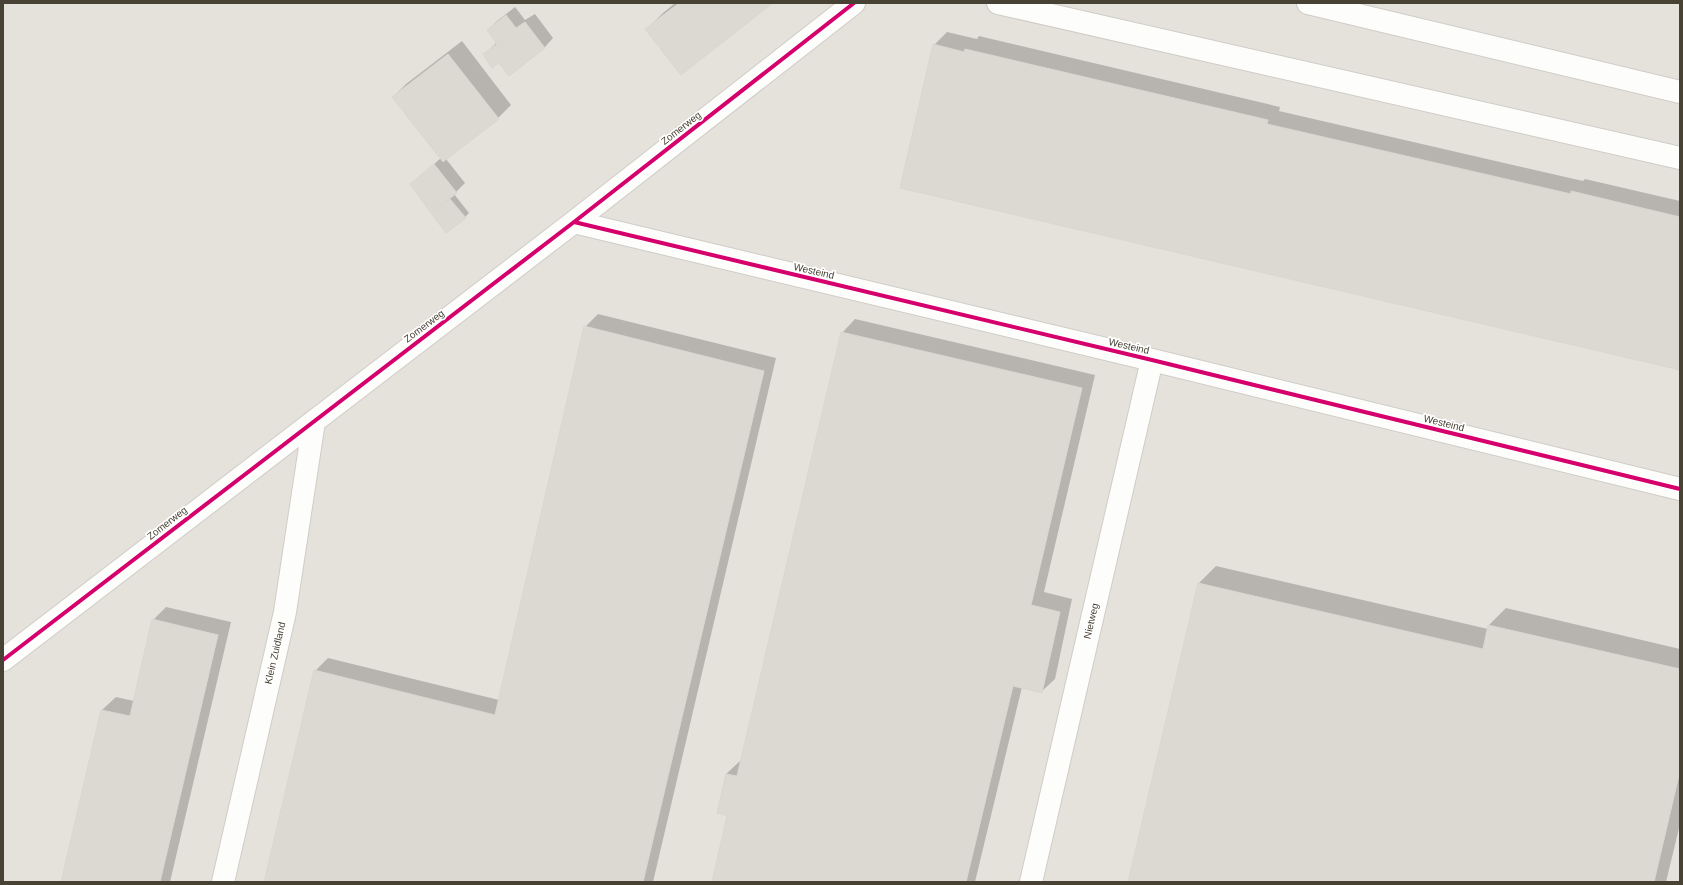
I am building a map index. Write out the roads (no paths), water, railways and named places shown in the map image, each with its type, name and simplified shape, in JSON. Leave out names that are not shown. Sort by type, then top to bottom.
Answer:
[{"type":"street","name":"Zomerweg","points":[[3,660],[574,222],[854,3]]},
{"type":"street","points":[[1005,3],[1680,158]]},
{"type":"street","points":[[1308,3],[1680,92]]},
{"type":"street","name":"Westeind","points":[[574,222],[1152,360],[1680,489]]},
{"type":"street","name":"Nietweg","points":[[1031,882],[1152,360]]},
{"type":"street","name":"Klein Zuidland","points":[[223,882],[285,612],[314,421]]}]
